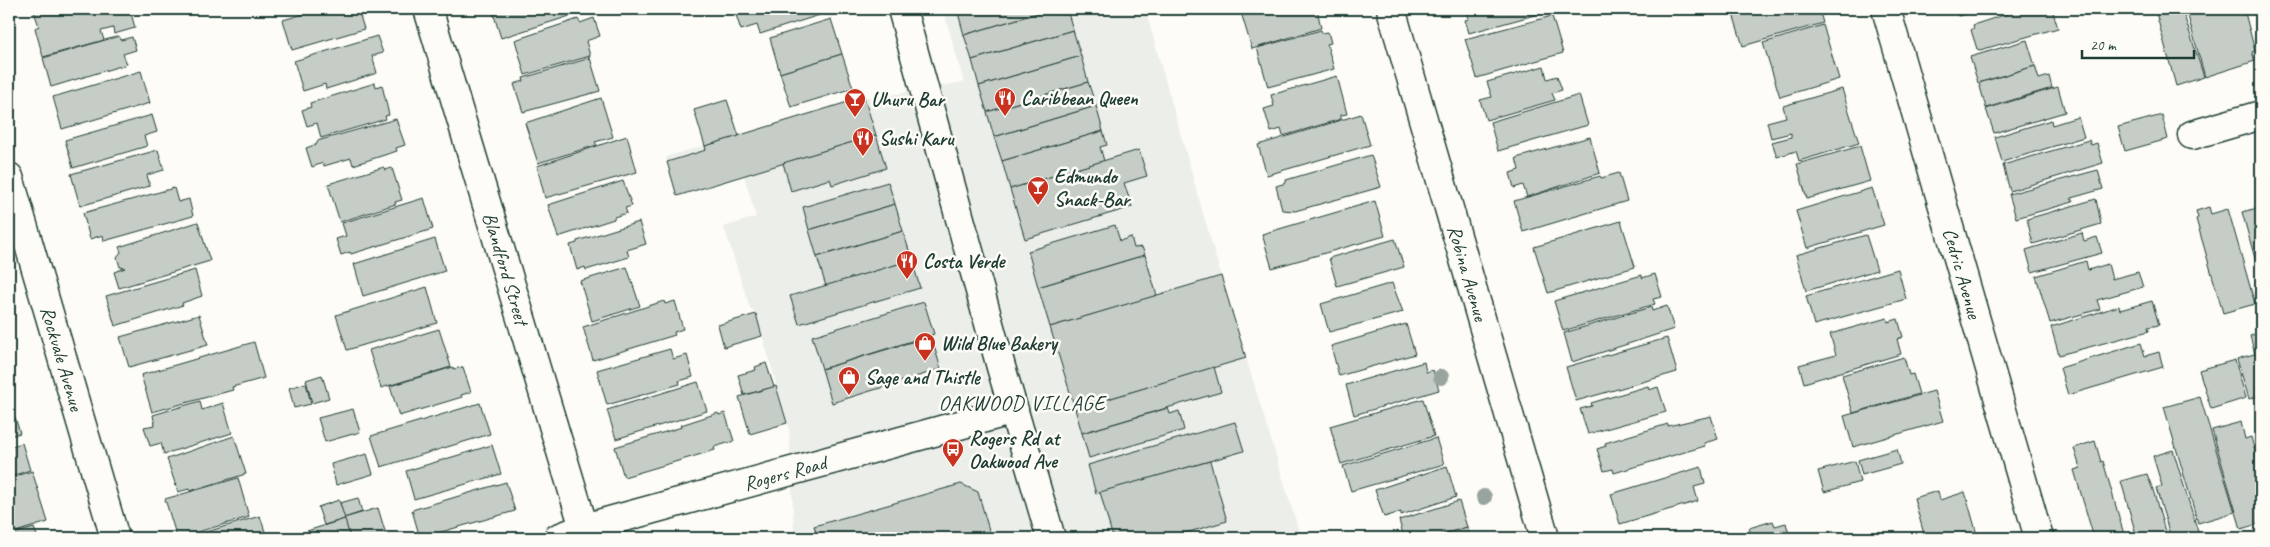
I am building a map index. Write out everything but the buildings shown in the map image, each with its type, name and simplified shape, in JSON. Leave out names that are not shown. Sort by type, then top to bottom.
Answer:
[{"type":"street","name":"Blandford Street","points":[[428,9],[584,528]]},
{"type":"street","points":[[902,9],[1014,410],[1052,538]]},
{"type":"street","name":"Robina Avenue","points":[[1391,9],[1545,538]]},
{"type":"street","name":"Cedric Avenue","points":[[1886,9],[2039,538]]},
{"type":"street","points":[[2192,135],[2261,115]]},
{"type":"street","name":"Rockvale Avenue","points":[[9,177],[115,538]]},
{"type":"street","name":"Rogers Road","points":[[558,538],[584,528],[1014,410]]},
{"type":"shaded area","points":[[943,9],[1145,9],[1221,276],[1301,538],[797,538],[794,530],[789,428],[756,314],[750,308],[724,227],[756,217],[744,175],[677,196],[666,157],[864,97],[879,97],[964,82]]},
{"type":"place","name":"Caribbean Queen","points":[[1005,117]]},
{"type":"place","name":"Uhuru Bar","points":[[855,118]]},
{"type":"place","name":"Sushi Karu","points":[[863,157]]},
{"type":"place","name":"Edmundo Snack-Bar","points":[[1038,206]]},
{"type":"place","name":"Costa Verde","points":[[907,280]]},
{"type":"place","name":"Wild Blue Bakery","points":[[925,362]]},
{"type":"place","name":"Sage and Thistle","points":[[849,396]]},
{"type":"place","name":"Rogers Rd at Oakwood Ave","points":[[953,468]]},
{"type":"district","name":"OAKWOOD VILLAGE","points":[[1022,403]]}]
